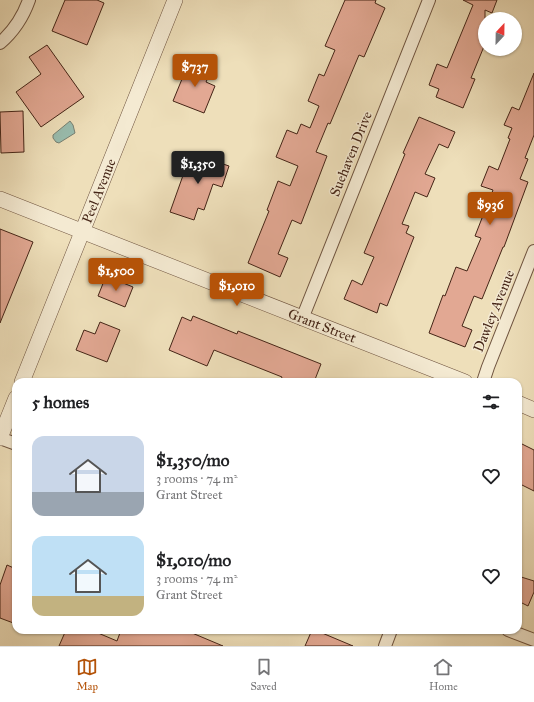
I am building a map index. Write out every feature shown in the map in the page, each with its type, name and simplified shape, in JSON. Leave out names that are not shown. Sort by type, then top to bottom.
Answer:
[{"type":"street","points":[[0,43],[9,36],[19,22],[29,0]]},
{"type":"street","name":"Peel Avenue","points":[[24,378],[175,0]]},
{"type":"street","name":"Suehaven Drive","points":[[302,319],[429,0]]},
{"type":"street","name":"Grant Street","points":[[0,199],[455,378]]},
{"type":"street","name":"Dawley Avenue","points":[[484,378],[534,251]]},
{"type":"street","points":[[12,403],[5,412],[0,438],[12,442]]},
{"type":"street","points":[[522,405],[534,410]]},
{"type":"street","points":[[385,646],[390,634]]},
{"type":"street","points":[[518,634],[534,640]]},
{"type":"shaded area","points":[[70,121],[73,125],[75,133],[59,143],[56,142],[53,135]]},
{"type":"building","points":[[65,0],[97,0],[104,3],[87,45],[52,31]]},
{"type":"building","points":[[345,0],[376,0],[375,3],[385,8],[364,57],[359,55],[330,124],[328,123],[316,152],[327,156],[301,224],[292,220],[278,254],[288,258],[280,277],[248,263],[269,211],[267,210],[278,181],[290,186],[298,166],[276,157],[287,130],[297,134],[301,124],[310,128],[319,106],[308,101],[319,74],[324,76],[335,50],[325,46]]},
{"type":"building","points":[[463,0],[497,0],[492,12],[485,10],[485,12],[478,12],[478,56],[480,56],[471,78],[475,79],[463,108],[436,97],[439,89],[429,85],[437,64],[447,68],[473,5]]},
{"type":"building","points":[[47,45],[84,97],[41,127],[16,92],[41,74],[29,57]]},
{"type":"building","points":[[189,62],[211,71],[206,82],[215,86],[204,113],[173,101]]},
{"type":"building","points":[[534,73],[534,135],[525,158],[528,159],[520,179],[528,182],[504,247],[482,299],[474,296],[462,326],[472,330],[465,347],[429,333],[443,295],[445,296],[456,267],[467,271],[481,238],[475,236],[493,190],[481,186],[489,166],[498,170],[510,139],[508,138],[512,128],[504,125],[512,107],[519,110]]},
{"type":"building","points":[[23,111],[24,152],[1,153],[0,112]]},
{"type":"building","points":[[419,117],[455,132],[448,148],[439,144],[425,174],[435,178],[427,197],[415,192],[402,224],[409,226],[406,233],[414,237],[387,306],[380,303],[377,313],[344,299],[352,280],[362,285],[374,257],[364,253],[405,154],[403,153]]},
{"type":"building","points":[[191,153],[229,166],[222,187],[213,184],[204,210],[198,208],[194,220],[170,212]]},
{"type":"building","points":[[0,229],[33,242],[0,323]]},
{"type":"building","points":[[106,276],[133,287],[125,307],[98,296]]},
{"type":"building","points":[[193,316],[237,334],[238,331],[321,364],[316,378],[282,378],[214,350],[207,366],[169,350],[182,317],[191,321]]},
{"type":"building","points":[[100,322],[120,330],[107,362],[76,350],[84,330],[95,334]]},
{"type":"building","points":[[522,444],[534,450],[534,491],[522,485]]},
{"type":"building","points":[[7,565],[12,567],[12,622],[0,618],[0,585]]},
{"type":"building","points":[[522,577],[534,581],[534,592],[528,606],[522,603]]},
{"type":"building","points":[[64,634],[100,634],[117,641],[120,634],[194,634],[223,646],[59,646]]},
{"type":"building","points":[[310,634],[324,634],[353,646],[305,646]]}]
